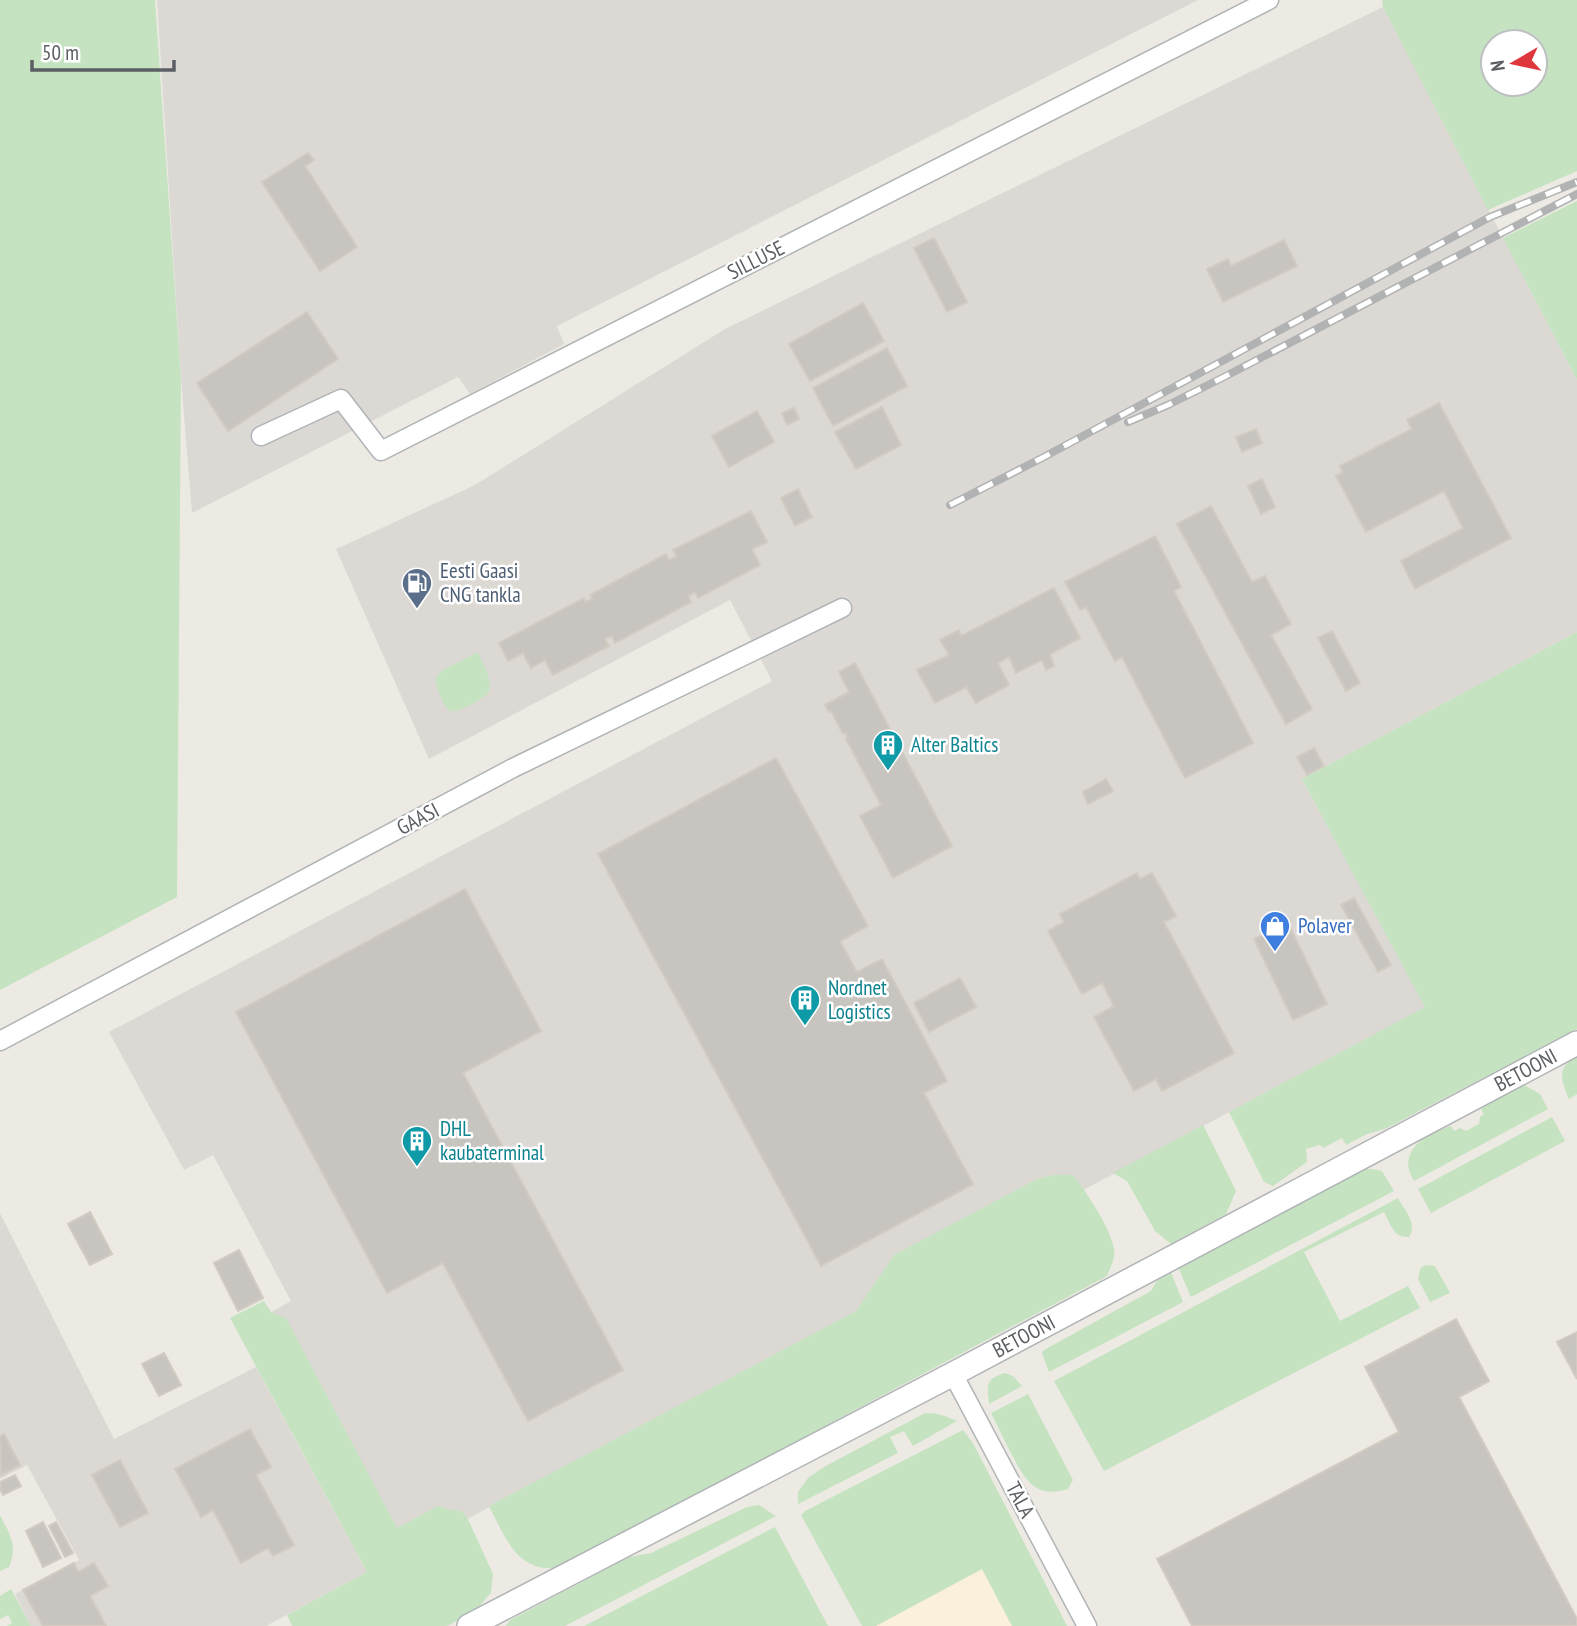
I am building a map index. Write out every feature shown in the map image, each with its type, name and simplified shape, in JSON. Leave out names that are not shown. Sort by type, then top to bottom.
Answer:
[{"type":"street","name":"SILLUSE","points":[[261,436],[341,399],[381,451],[1269,0]]},
{"type":"street","name":"GAASI","points":[[0,1041],[513,768],[842,608]]},
{"type":"street","name":"BETOONI","points":[[469,1626],[953,1374],[1577,1043]]},
{"type":"street","name":"TALA","points":[[953,1374],[1087,1626]]},
{"type":"shaded area","points":[[157,0],[1198,0],[557,326],[564,344],[470,394],[458,377],[192,513]]},
{"type":"shaded area","points":[[1383,7],[1577,380],[1577,632],[1302,779],[1426,1007],[396,1557],[266,1315],[291,1301],[213,1155],[184,1170],[109,1032],[772,681],[730,600],[429,759],[336,549],[475,485],[725,329]]},
{"type":"shaded area","points":[[0,1213],[114,1439],[256,1367],[367,1572],[266,1626],[31,1626],[15,1594],[79,1560],[27,1465],[0,1479]]},
{"type":"shaded area","points":[[982,1569],[1012,1626],[874,1626]]},
{"type":"green space","points":[[0,0],[155,0],[181,378],[177,897],[0,990]]},
{"type":"green space","points":[[1382,0],[1577,0],[1577,171],[1488,210],[1383,7]]},
{"type":"green space","points":[[1577,201],[1577,380],[1503,238]]},
{"type":"green space","points":[[1577,632],[1577,1029],[1385,1129],[1367,1134],[1346,1145],[1342,1138],[1323,1148],[1320,1145],[1306,1149],[1307,1162],[1273,1186],[1264,1182],[1229,1112],[1425,1007],[1302,779]]},
{"type":"green space","points":[[476,653],[479,654],[488,675],[490,685],[487,695],[468,706],[450,711],[440,696],[437,677],[443,670]]},
{"type":"green space","points":[[1577,1056],[1577,1094],[1569,1099],[1562,1074],[1570,1060]]},
{"type":"green space","points":[[1524,1085],[1540,1094],[1548,1109],[1414,1181],[1408,1161],[1411,1152],[1424,1138],[1451,1126],[1454,1131],[1460,1128],[1466,1131],[1479,1124],[1480,1117],[1484,1114],[1481,1109],[1513,1088]]},
{"type":"green space","points":[[1552,1117],[1565,1141],[1431,1213],[1418,1189]]},
{"type":"green space","points":[[1203,1125],[1236,1191],[1226,1214],[1171,1244],[1155,1231],[1127,1181],[1113,1173]]},
{"type":"green space","points":[[1361,1169],[1382,1171],[1394,1191],[1191,1297],[1178,1267]]},
{"type":"green space","points":[[1073,1175],[1103,1221],[1114,1252],[1107,1276],[560,1567],[533,1565],[523,1559],[507,1541],[489,1506],[856,1311],[894,1255],[1037,1179]]},
{"type":"green space","points":[[1398,1198],[1411,1222],[1409,1237],[1396,1232],[1384,1212],[1304,1252],[1340,1321],[1408,1286],[1420,1308],[1104,1471],[1054,1381]]},
{"type":"green space","points":[[1425,1265],[1435,1266],[1450,1293],[1430,1302],[1418,1279],[1420,1269]]},
{"type":"green space","points":[[1170,1270],[1183,1302],[1049,1372],[1042,1353],[1044,1350],[1151,1291],[1160,1275]]},
{"type":"green space","points":[[264,1301],[271,1312],[286,1318],[397,1528],[438,1506],[461,1511],[467,1517],[493,1574],[491,1593],[475,1611],[447,1626],[292,1626],[287,1615],[367,1572],[230,1318]]},
{"type":"green space","points":[[1005,1373],[1013,1376],[1022,1386],[989,1404],[991,1380]]},
{"type":"green space","points":[[1028,1394],[1073,1480],[1068,1489],[1047,1491],[1032,1485],[1016,1463],[991,1413]]},
{"type":"green space","points":[[925,1413],[942,1415],[957,1421],[913,1446],[904,1431],[890,1437],[898,1453],[798,1504],[798,1492],[808,1478]]},
{"type":"green space","points":[[963,1430],[973,1443],[1067,1626],[1012,1626],[982,1569],[876,1626],[862,1626],[801,1515]]},
{"type":"green space","points":[[759,1505],[776,1516],[565,1626],[506,1626],[510,1620],[629,1557],[651,1553],[747,1507]]},
{"type":"green space","points":[[0,1515],[12,1540],[13,1552],[9,1567],[0,1571]]},
{"type":"green space","points":[[775,1527],[828,1626],[584,1626]]},
{"type":"green space","points":[[11,1589],[31,1626],[7,1626],[12,1623],[8,1615],[0,1619],[0,1596]]},
{"type":"building","points":[[308,153],[314,160],[305,166],[357,247],[320,271],[262,182]]},
{"type":"building","points":[[934,238],[967,302],[947,312],[914,248]]},
{"type":"building","points":[[1284,240],[1297,266],[1223,302],[1207,269],[1228,259],[1231,266]]},
{"type":"building","points":[[863,303],[884,341],[810,381],[789,344]]},
{"type":"building","points":[[307,312],[338,359],[228,431],[197,383]]},
{"type":"building","points":[[887,348],[907,386],[833,426],[813,388]]},
{"type":"building","points":[[1439,403],[1511,538],[1415,589],[1401,561],[1463,528],[1444,491],[1366,532],[1336,476],[1343,472],[1340,466],[1412,429],[1407,420]]},
{"type":"building","points":[[882,407],[901,445],[856,469],[835,432]]},
{"type":"building","points":[[794,408],[799,419],[787,425],[782,413]]},
{"type":"building","points":[[757,411],[774,442],[729,467],[712,436]]},
{"type":"building","points":[[1256,429],[1262,443],[1242,452],[1236,437]]},
{"type":"building","points":[[1262,479],[1275,507],[1261,514],[1248,486]]},
{"type":"building","points":[[798,489],[812,517],[795,526],[781,498]]},
{"type":"building","points":[[1211,506],[1252,582],[1265,576],[1291,624],[1271,635],[1312,709],[1286,724],[1177,524]]},
{"type":"building","points":[[751,511],[767,542],[752,549],[760,565],[698,598],[695,592],[688,596],[691,602],[615,643],[612,636],[605,639],[609,646],[553,675],[545,660],[531,668],[523,653],[508,661],[499,643],[584,598],[586,602],[592,599],[590,595],[666,554],[669,560],[677,556],[673,550]]},
{"type":"building","points":[[1155,536],[1181,587],[1174,591],[1253,743],[1185,778],[1122,657],[1115,661],[1086,607],[1080,610],[1065,582]]},
{"type":"building","points":[[1054,588],[1080,638],[1050,654],[1054,666],[1046,670],[1042,660],[1016,673],[1009,657],[998,663],[1009,685],[976,703],[966,687],[935,703],[917,670],[949,655],[940,640],[959,630],[961,636]]},
{"type":"building","points":[[1332,631],[1360,683],[1346,691],[1318,638]]},
{"type":"building","name":"Alter Baltics","points":[[855,663],[952,846],[893,878],[860,816],[881,805],[846,739],[846,733],[843,734],[825,705],[849,692],[839,672]]},
{"type":"building","points":[[1314,748],[1324,766],[1307,775],[1297,757]]},
{"type":"building","name":"Nordnet Logistics","points":[[776,758],[868,926],[840,941],[857,972],[882,959],[947,1081],[924,1093],[973,1184],[821,1266],[598,854]]},
{"type":"building","points":[[1106,779],[1113,791],[1088,804],[1083,792]]},
{"type":"building","points":[[1137,873],[1140,879],[1152,873],[1176,916],[1164,922],[1234,1053],[1162,1091],[1156,1079],[1134,1091],[1094,1017],[1114,1006],[1102,983],[1082,994],[1048,931],[1064,922],[1060,914]]},
{"type":"building","name":"DHL kaubaterminal","points":[[465,889],[541,1031],[463,1073],[623,1370],[528,1421],[443,1263],[387,1293],[236,1012]]},
{"type":"building","points":[[1354,898],[1391,965],[1378,972],[1341,905]]},
{"type":"building","points":[[1288,923],[1327,1004],[1293,1020],[1254,939]]},
{"type":"building","points":[[960,978],[976,1007],[929,1032],[914,1003]]},
{"type":"building","points":[[90,1212],[112,1254],[90,1265],[68,1224]]},
{"type":"building","points":[[239,1250],[263,1298],[238,1311],[214,1263]]},
{"type":"building","points":[[1456,1319],[1489,1381],[1459,1397],[1577,1619],[1577,1626],[1192,1626],[1157,1559],[1399,1432],[1365,1367]]},
{"type":"building","points":[[1577,1332],[1577,1379],[1557,1342]]},
{"type":"building","points":[[164,1353],[181,1385],[159,1396],[142,1364]]},
{"type":"building","points":[[250,1429],[271,1467],[256,1475],[294,1545],[273,1556],[268,1548],[241,1563],[213,1510],[201,1517],[175,1469]]},
{"type":"building","points":[[4,1434],[20,1465],[1,1475],[0,1436]]},
{"type":"building","points":[[120,1460],[148,1513],[120,1527],[92,1475]]},
{"type":"building","points":[[15,1475],[21,1486],[3,1495],[0,1482]]},
{"type":"building","points":[[43,1522],[61,1558],[43,1567],[26,1531]]},
{"type":"building","points":[[56,1522],[73,1553],[65,1557],[49,1526]]},
{"type":"building","points":[[74,1563],[78,1572],[94,1563],[108,1586],[90,1596],[106,1626],[43,1626],[23,1590]]},
{"type":"railway","points":[[950,505],[1490,217],[1577,182]]},
{"type":"railway","points":[[1128,422],[1222,378],[1577,194]]},
{"type":"place","name":"Eesti Gaasi CNG tankla","points":[[417,610]]},
{"type":"place","name":"Alter Baltics","points":[[888,772]]},
{"type":"place","name":"Polaver","points":[[1275,953]]},
{"type":"place","name":"Nordnet Logistics","points":[[805,1027]]},
{"type":"place","name":"DHL kaubaterminal","points":[[417,1168]]}]
